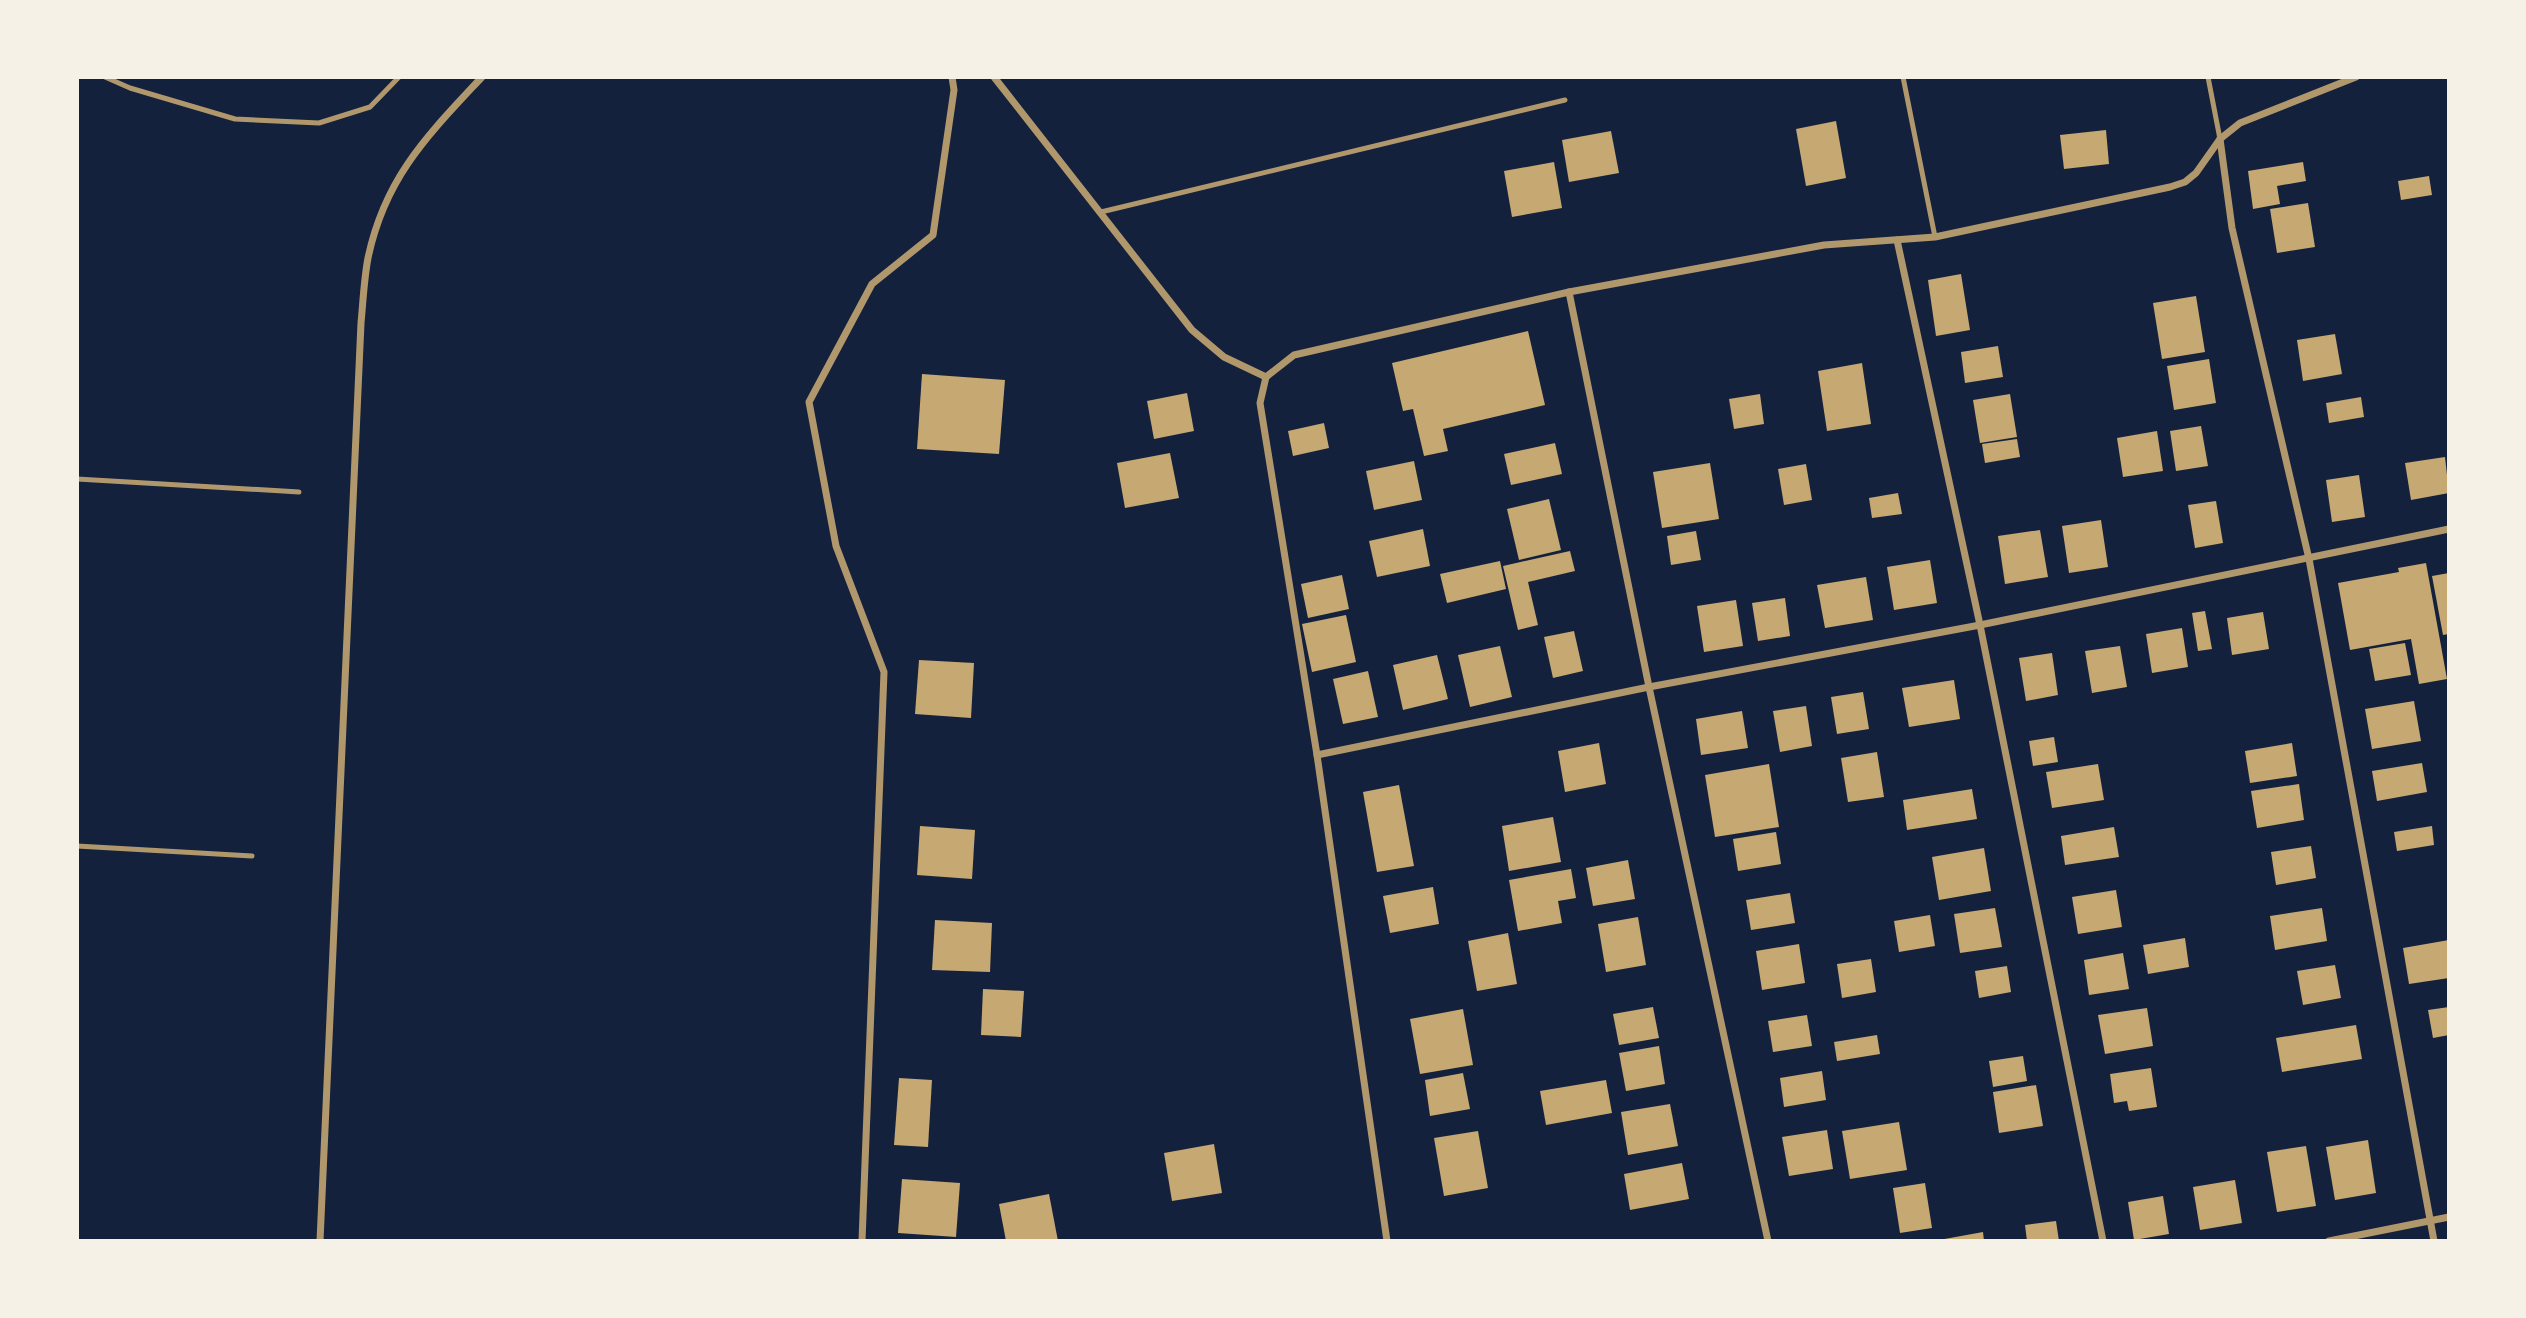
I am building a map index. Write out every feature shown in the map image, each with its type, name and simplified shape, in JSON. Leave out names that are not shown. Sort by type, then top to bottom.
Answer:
[{"type":"street","points":[[320,1241],[360,351],[368,259],[379,217],[396,181],[422,141],[482,77]]},
{"type":"street","points":[[862,1241],[884,672],[836,546],[809,402],[872,284],[933,235],[954,90],[952,77]]},
{"type":"street","points":[[994,77],[1192,330],[1224,357],[1266,377]]},
{"type":"street","points":[[1387,1241],[1317,755],[1260,403],[1266,377],[1294,355],[1569,292],[1824,245],[1935,237],[2185,182],[2196,173],[2220,139],[2240,123],[2356,77]]},
{"type":"street","points":[[2220,139],[2232,228],[2309,559],[2434,1241]]},
{"type":"street","points":[[1897,240],[1980,625],[2103,1241]]},
{"type":"street","points":[[1569,292],[1649,687],[1768,1241]]},
{"type":"street","points":[[1317,755],[1649,687],[1980,625],[2449,529]]},
{"type":"street","points":[[2329,1241],[2449,1217]]},
{"type":"lane","points":[[105,77],[130,88],[235,119],[319,123],[370,107],[399,77]]},
{"type":"lane","points":[[1903,77],[1935,237]]},
{"type":"lane","points":[[2208,77],[2220,139]]},
{"type":"lane","points":[[1101,212],[1565,100]]},
{"type":"lane","points":[[77,479],[299,492]]},
{"type":"lane","points":[[77,846],[252,856]]},
{"type":"building","points":[[1836,121],[1846,178],[1806,186],[1796,129]]},
{"type":"building","points":[[2106,130],[2109,164],[2064,169],[2060,135]]},
{"type":"building","points":[[1611,131],[1619,173],[1569,182],[1562,140]]},
{"type":"building","points":[[1554,162],[1562,208],[1512,217],[1504,171]]},
{"type":"building","points":[[2303,162],[2306,181],[2277,186],[2280,204],[2253,209],[2248,171]]},
{"type":"building","points":[[2429,176],[2432,195],[2401,200],[2398,181]]},
{"type":"building","points":[[2308,203],[2315,247],[2277,253],[2270,209]]},
{"type":"building","points":[[1961,274],[1970,330],[1936,336],[1928,280]]},
{"type":"building","points":[[2196,296],[2205,352],[2162,359],[2153,303]]},
{"type":"building","points":[[1528,331],[1545,405],[1443,429],[1448,451],[1424,456],[1413,409],[1403,411],[1392,363]]},
{"type":"building","points":[[2335,334],[2342,374],[2303,381],[2297,340]]},
{"type":"building","points":[[1998,346],[2003,377],[1965,383],[1961,352]]},
{"type":"building","points":[[2209,359],[2216,403],[2174,410],[2167,366]]},
{"type":"building","points":[[1862,363],[1871,424],[1827,431],[1818,371]]},
{"type":"building","points":[[922,374],[1005,380],[999,454],[917,449]]},
{"type":"building","points":[[1187,393],[1194,431],[1154,439],[1147,401]]},
{"type":"building","points":[[1760,394],[1764,424],[1734,429],[1729,399]]},
{"type":"building","points":[[2010,394],[2017,437],[1980,443],[1973,400]]},
{"type":"building","points":[[2361,397],[2364,417],[2329,423],[2326,403]]},
{"type":"building","points":[[1324,423],[1329,448],[1293,456],[1288,431]]},
{"type":"building","points":[[2201,426],[2208,466],[2176,471],[2170,431]]},
{"type":"building","points":[[2157,431],[2163,471],[2123,477],[2117,438]]},
{"type":"building","points":[[2017,439],[2020,457],[1985,463],[1982,444]]},
{"type":"building","points":[[1555,443],[1562,474],[1511,485],[1504,454]]},
{"type":"building","points":[[1170,453],[1179,498],[1125,508],[1117,463]]},
{"type":"building","points":[[2445,457],[2449,493],[2411,500],[2405,463]]},
{"type":"building","points":[[1414,461],[1422,500],[1374,510],[1366,471]]},
{"type":"building","points":[[1710,463],[1719,519],[1662,528],[1653,472]]},
{"type":"building","points":[[1806,464],[1812,500],[1784,505],[1778,469]]},
{"type":"building","points":[[2359,475],[2365,517],[2332,522],[2326,480]]},
{"type":"building","points":[[1898,493],[1902,514],[1872,518],[1869,498]]},
{"type":"building","points":[[1549,499],[1561,550],[1519,560],[1507,509]]},
{"type":"building","points":[[2216,501],[2223,543],[2195,548],[2188,505]]},
{"type":"building","points":[[2101,520],[2108,567],[2069,573],[2062,526]]},
{"type":"building","points":[[1423,529],[1430,566],[1377,577],[1369,541]]},
{"type":"building","points":[[2040,530],[2048,577],[2005,584],[1998,536]]},
{"type":"building","points":[[1696,531],[1701,560],[1671,565],[1667,536]]},
{"type":"building","points":[[1570,551],[1575,571],[1528,582],[1538,625],[1518,630],[1503,566]]},
{"type":"building","points":[[1930,560],[1937,603],[1894,610],[1887,567]]},
{"type":"building","points":[[1500,561],[1506,589],[1447,603],[1440,574]]},
{"type":"building","points":[[2426,563],[2447,679],[2419,684],[2411,639],[2350,650],[2338,583],[2399,572],[2398,568]]},
{"type":"building","points":[[2449,573],[2449,634],[2443,635],[2432,576]]},
{"type":"building","points":[[1342,575],[1349,609],[1308,618],[1301,584]]},
{"type":"building","points":[[1866,577],[1873,620],[1825,628],[1817,585]]},
{"type":"building","points":[[1785,598],[1790,636],[1758,641],[1752,603]]},
{"type":"building","points":[[1736,600],[1743,646],[1704,652],[1697,606]]},
{"type":"building","points":[[2205,611],[2212,649],[2198,651],[2192,613]]},
{"type":"building","points":[[2263,612],[2269,649],[2232,655],[2227,618]]},
{"type":"building","points":[[1346,615],[1356,662],[1312,672],[1302,624]]},
{"type":"building","points":[[2182,628],[2188,667],[2152,673],[2146,634]]},
{"type":"building","points":[[1574,631],[1583,671],[1553,678],[1544,637]]},
{"type":"building","points":[[2405,643],[2411,675],[2375,681],[2369,649]]},
{"type":"building","points":[[1500,646],[1512,697],[1470,707],[1458,655]]},
{"type":"building","points":[[2120,646],[2127,687],[2092,693],[2085,651]]},
{"type":"building","points":[[2052,653],[2058,695],[2026,701],[2019,658]]},
{"type":"building","points":[[1437,655],[1448,699],[1403,710],[1393,665]]},
{"type":"building","points":[[919,660],[974,663],[971,718],[915,714]]},
{"type":"building","points":[[1368,671],[1378,717],[1343,724],[1333,679]]},
{"type":"building","points":[[1954,680],[1960,719],[1909,727],[1902,688]]},
{"type":"building","points":[[1863,692],[1869,729],[1837,734],[1831,697]]},
{"type":"building","points":[[2414,701],[2421,741],[2372,749],[2365,709]]},
{"type":"building","points":[[1806,706],[1812,746],[1780,752],[1773,711]]},
{"type":"building","points":[[1742,711],[1748,748],[1701,755],[1696,719]]},
{"type":"building","points":[[2054,737],[2058,762],[2033,766],[2029,741]]},
{"type":"building","points":[[1599,743],[1606,784],[1565,792],[1558,751]]},
{"type":"building","points":[[2292,743],[2297,776],[2250,783],[2245,751]]},
{"type":"building","points":[[1877,752],[1884,797],[1848,802],[1841,758]]},
{"type":"building","points":[[2422,763],[2427,792],[2377,801],[2372,771]]},
{"type":"building","points":[[1769,764],[1779,827],[1715,837],[1705,775]]},
{"type":"building","points":[[2098,764],[2104,800],[2052,808],[2046,772]]},
{"type":"building","points":[[2299,784],[2304,820],[2257,828],[2251,791]]},
{"type":"building","points":[[1399,785],[1414,866],[1377,872],[1363,792]]},
{"type":"building","points":[[1972,789],[1977,819],[1907,830],[1903,800]]},
{"type":"building","points":[[1553,817],[1561,862],[1509,871],[1502,826]]},
{"type":"building","points":[[920,826],[975,830],[972,879],[917,875]]},
{"type":"building","points":[[2432,826],[2434,845],[2397,851],[2394,832]]},
{"type":"building","points":[[2114,827],[2119,857],[2065,865],[2061,836]]},
{"type":"building","points":[[1776,832],[1781,864],[1738,871],[1733,839]]},
{"type":"building","points":[[2311,846],[2316,878],[2276,885],[2271,852]]},
{"type":"building","points":[[1984,848],[1991,891],[1939,900],[1932,857]]},
{"type":"building","points":[[1628,860],[1635,899],[1593,906],[1586,868]]},
{"type":"building","points":[[1571,869],[1576,898],[1558,901],[1562,923],[1518,931],[1509,880]]},
{"type":"building","points":[[1433,887],[1439,924],[1390,933],[1383,896]]},
{"type":"building","points":[[2116,890],[2122,927],[2078,934],[2072,897]]},
{"type":"building","points":[[1790,893],[1795,923],[1751,930],[1746,900]]},
{"type":"building","points":[[1995,908],[2002,947],[1960,953],[1954,914]]},
{"type":"building","points":[[2322,908],[2327,941],[2275,950],[2270,916]]},
{"type":"building","points":[[1930,915],[1935,946],[1899,952],[1894,921]]},
{"type":"building","points":[[1638,917],[1646,965],[1606,972],[1598,924]]},
{"type":"building","points":[[935,920],[992,923],[990,972],[932,970]]},
{"type":"building","points":[[1508,933],[1517,984],[1477,991],[1468,941]]},
{"type":"building","points":[[2185,938],[2189,967],[2148,974],[2143,945]]},
{"type":"building","points":[[2449,940],[2449,978],[2409,984],[2403,948]]},
{"type":"building","points":[[1799,944],[1805,983],[1762,990],[1756,951]]},
{"type":"building","points":[[2123,953],[2129,989],[2089,995],[2084,960]]},
{"type":"building","points":[[1871,959],[1876,992],[1842,998],[1837,964]]},
{"type":"building","points":[[2335,965],[2341,998],[2303,1005],[2297,971]]},
{"type":"building","points":[[2007,966],[2011,992],[1979,998],[1975,971]]},
{"type":"building","points":[[983,989],[1024,991],[1021,1037],[981,1035]]},
{"type":"building","points":[[1653,1007],[1659,1038],[1619,1045],[1613,1014]]},
{"type":"building","points":[[2449,1007],[2449,1035],[2433,1038],[2428,1010]]},
{"type":"building","points":[[2147,1008],[2153,1046],[2105,1054],[2098,1015]]},
{"type":"building","points":[[1463,1009],[1473,1065],[1420,1074],[1410,1019]]},
{"type":"building","points":[[1807,1015],[1812,1046],[1773,1052],[1768,1021]]},
{"type":"building","points":[[2356,1025],[2362,1059],[2282,1072],[2276,1038]]},
{"type":"building","points":[[1877,1035],[1880,1054],[1837,1061],[1834,1042]]},
{"type":"building","points":[[1659,1046],[1665,1084],[1626,1091],[1619,1053]]},
{"type":"building","points":[[2023,1056],[2027,1081],[1993,1087],[1989,1061]]},
{"type":"building","points":[[2151,1068],[2157,1107],[2129,1111],[2127,1101],[2114,1103],[2110,1074]]},
{"type":"building","points":[[1822,1071],[1826,1100],[1784,1107],[1780,1078]]},
{"type":"building","points":[[1463,1073],[1470,1109],[1430,1116],[1425,1080]]},
{"type":"building","points":[[899,1078],[932,1080],[928,1147],[894,1145]]},
{"type":"building","points":[[1606,1080],[1612,1113],[1546,1125],[1540,1091]]},
{"type":"building","points":[[2036,1085],[2043,1126],[1999,1133],[1993,1092]]},
{"type":"building","points":[[1670,1104],[1678,1146],[1628,1155],[1621,1112]]},
{"type":"building","points":[[1899,1122],[1907,1170],[1850,1179],[1842,1131]]},
{"type":"building","points":[[1827,1130],[1833,1169],[1789,1176],[1782,1137]]},
{"type":"building","points":[[1478,1131],[1488,1188],[1444,1196],[1434,1138]]},
{"type":"building","points":[[2368,1140],[2376,1193],[2335,1200],[2326,1147]]},
{"type":"building","points":[[1214,1144],[1222,1193],[1172,1201],[1164,1153]]},
{"type":"building","points":[[2306,1146],[2316,1206],[2277,1212],[2267,1152]]},
{"type":"building","points":[[1682,1163],[1689,1199],[1630,1210],[1624,1174]]},
{"type":"building","points":[[902,1179],[960,1183],[956,1237],[898,1233]]},
{"type":"building","points":[[2235,1180],[2242,1223],[2200,1230],[2193,1187]]},
{"type":"building","points":[[1925,1183],[1932,1228],[1900,1233],[1893,1188]]},
{"type":"building","points":[[1049,1194],[1058,1241],[1006,1241],[999,1204]]},
{"type":"building","points":[[2163,1196],[2169,1234],[2134,1240],[2128,1202]]},
{"type":"building","points":[[2056,1221],[2059,1241],[2027,1241],[2025,1225]]},
{"type":"building","points":[[1983,1232],[1984,1241],[1939,1241],[1939,1240]]}]
